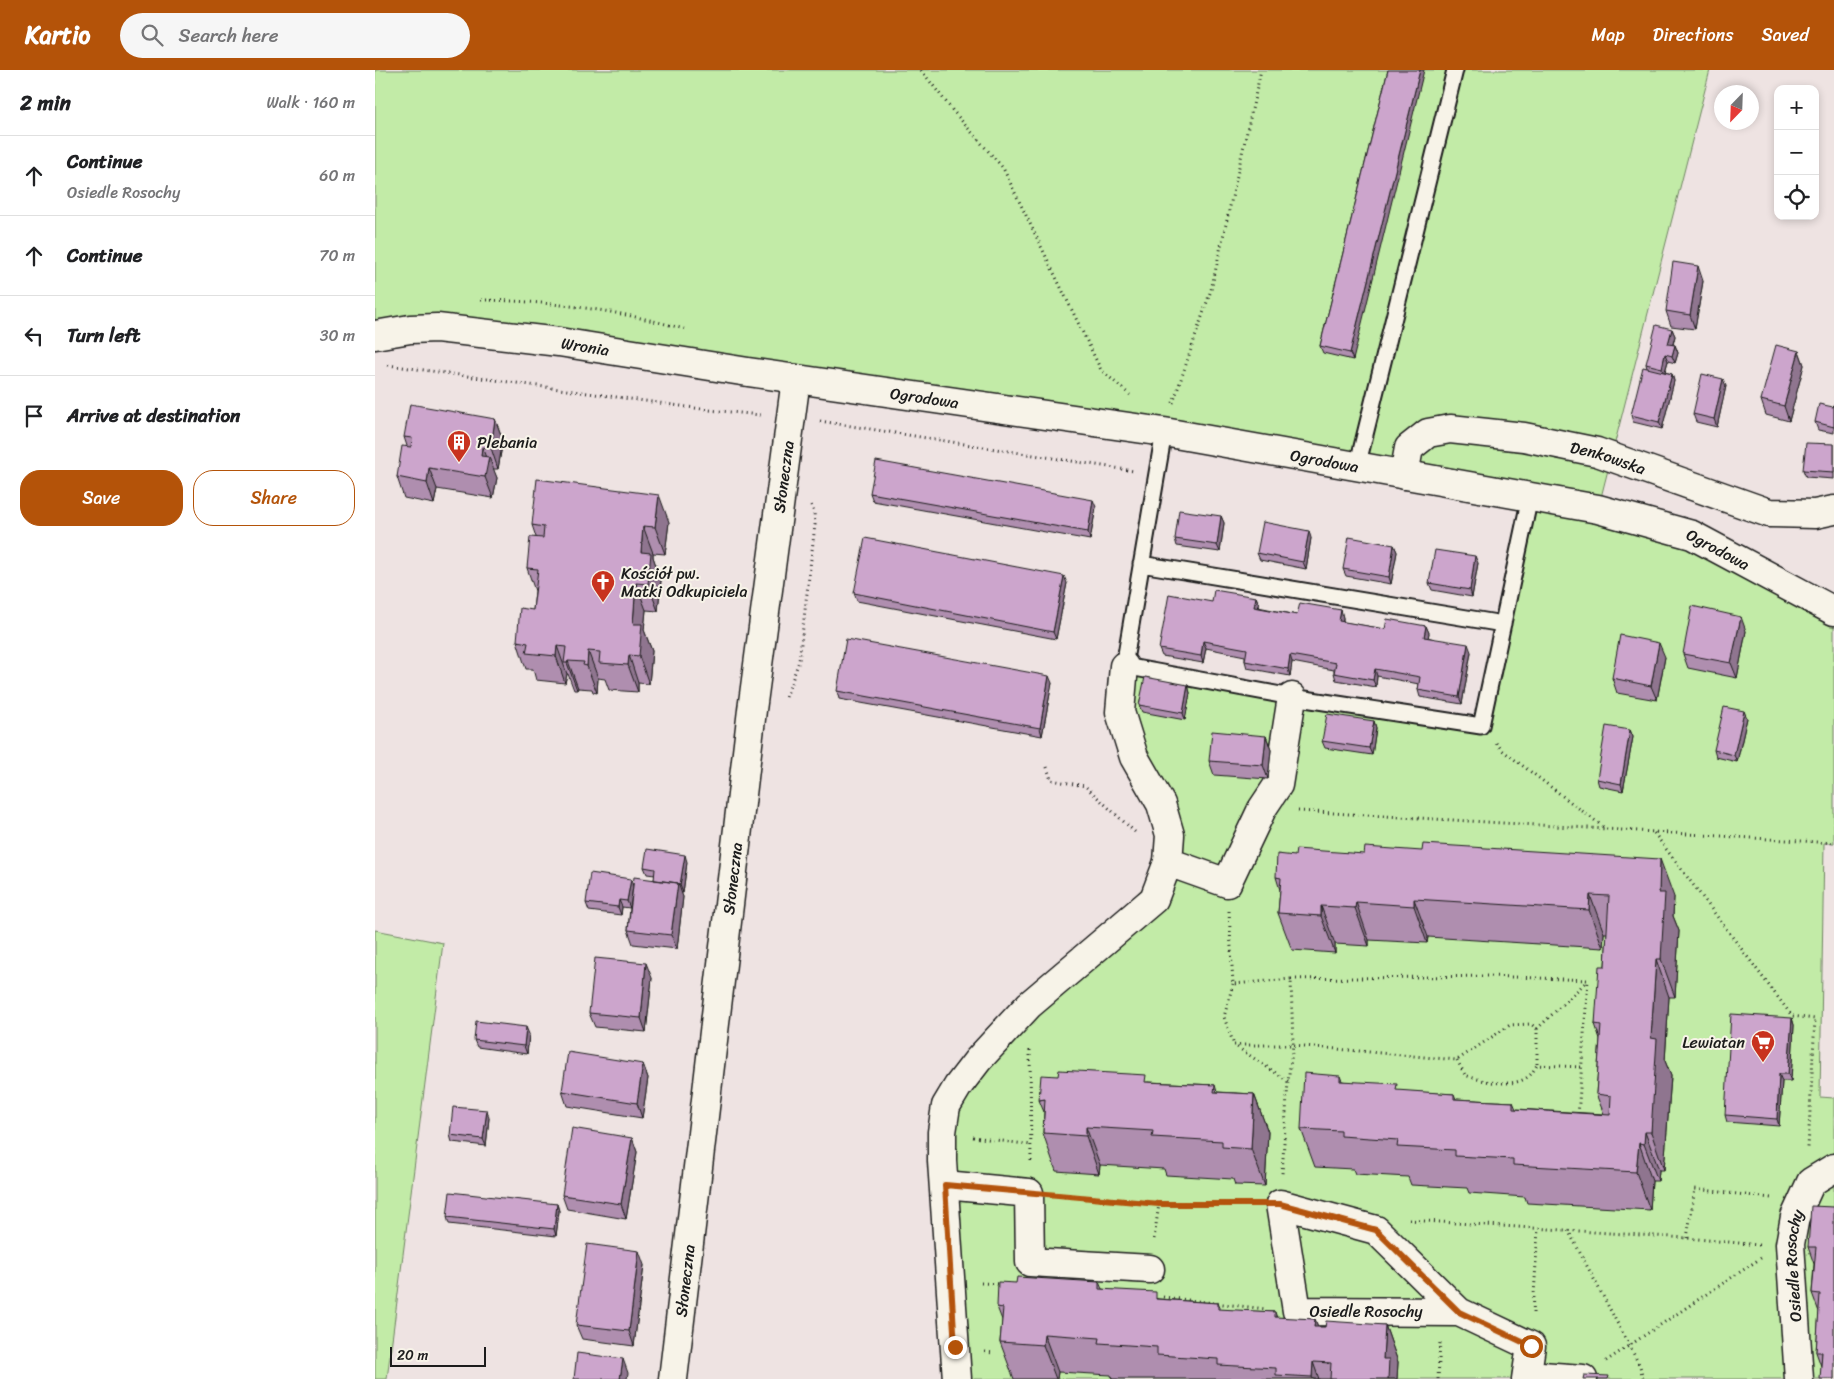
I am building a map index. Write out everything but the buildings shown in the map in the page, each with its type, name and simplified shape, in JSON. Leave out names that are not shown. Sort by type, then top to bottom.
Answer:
[{"type":"street","name":"Wronia","points":[[375,335],[410,329],[437,328],[559,342],[795,379]]},
{"type":"street","name":"Ogrodowa","points":[[795,379],[1164,432],[1598,509],[1692,535],[1834,610]]},
{"type":"street","name":"Słoneczna","points":[[673,1379],[721,987],[752,710],[795,379]]},
{"type":"street","name":"Denkowska","points":[[1404,475],[1409,448],[1428,433],[1450,429],[1524,437],[1597,452],[1769,513],[1815,514],[1834,510]]},
{"type":"street","points":[[957,1379],[942,1161],[942,1132],[945,1106],[978,1060],[1029,1005],[1154,899],[1168,862],[1171,835],[1161,804],[1134,757],[1120,712],[1124,666]]},
{"type":"street","points":[[1168,862],[1227,883],[1261,809],[1278,785],[1292,697]]},
{"type":"street","points":[[1811,1182],[1834,1168]]},
{"type":"street","name":"Osiedle Rosochy","points":[[1799,1379],[1790,1244],[1795,1217],[1811,1182]]},
{"type":"street","points":[[945,1185],[1029,1193],[1030,1262],[1150,1269]]},
{"type":"street","name":"Osiedle Rosochy","points":[[1452,1312],[1376,1230],[1280,1204],[1297,1310],[1452,1312],[1531,1346]]},
{"type":"street","points":[[1531,1346],[1526,1377],[1582,1379]]},
{"type":"lane","points":[[1357,467],[1455,70]]},
{"type":"lane","points":[[1164,432],[1124,666],[1292,697],[1481,726],[1530,496]]},
{"type":"lane","points":[[1141,564],[1503,624]]},
{"type":"path","points":[[921,70],[953,111],[1003,168],[1101,370],[1133,398]]},
{"type":"path","points":[[1164,432],[1211,290],[1261,70]]},
{"type":"path","points":[[1481,726],[1502,750],[1606,829]]},
{"type":"path","points":[[1047,767],[1051,780],[1085,786],[1168,862]]},
{"type":"path","points":[[1261,809],[1834,843]]},
{"type":"path","points":[[1654,833],[1792,1016],[1815,1019],[1807,1168],[1811,1182]]},
{"type":"path","points":[[1227,883],[1233,984],[1224,1017],[1234,1045],[1289,1081]]},
{"type":"path","points":[[1233,984],[1291,980],[1487,976],[1588,980]]},
{"type":"path","points":[[1029,1005],[1032,1145],[1029,1193],[1159,1204],[1280,1204],[1293,1045],[1291,980]]},
{"type":"path","points":[[1457,1060],[1465,1075],[1480,1081],[1516,1083],[1530,1075],[1537,1065],[1537,1029],[1588,980]]},
{"type":"path","points":[[1578,1116],[1588,980]]},
{"type":"path","points":[[1234,1045],[1293,1045],[1457,1060],[1510,1025],[1531,1024],[1537,1029]]},
{"type":"path","points":[[1537,1065],[1581,1067]]},
{"type":"path","points":[[942,1132],[1032,1145]]},
{"type":"path","points":[[1687,1238],[1695,1189],[1763,1197]]},
{"type":"path","points":[[1376,1230],[1391,1219],[1687,1238],[1757,1245]]},
{"type":"path","points":[[1531,1346],[1537,1229]]},
{"type":"path","points":[[1568,1230],[1640,1366],[1643,1379]]},
{"type":"path","points":[[1582,1379],[1629,1345],[1765,1255]]},
{"type":"path","points":[[1438,1379],[1452,1312]]},
{"type":"green space","points":[[375,70],[1710,70],[1598,509],[1834,611],[1834,843],[1824,843],[1820,1097],[1834,1098],[1834,1379],[957,1379],[942,1132],[1029,1005],[1168,862],[1134,757],[1124,666],[1480,726],[1530,496],[748,372],[375,335]]},
{"type":"green space","points":[[375,930],[443,943],[387,1379],[375,1379]]},
{"type":"place","name":"Plebania","points":[[459,463]]},
{"type":"place","name":"Kościół pw. Matki Odkupiciela","points":[[603,603]]},
{"type":"place","name":"Lewiatan","points":[[1763,1063]]},
{"type":"route","points":[[955,1347],[945,1185],[1159,1204],[1280,1204],[1376,1230],[1459,1312],[1531,1346]]}]
